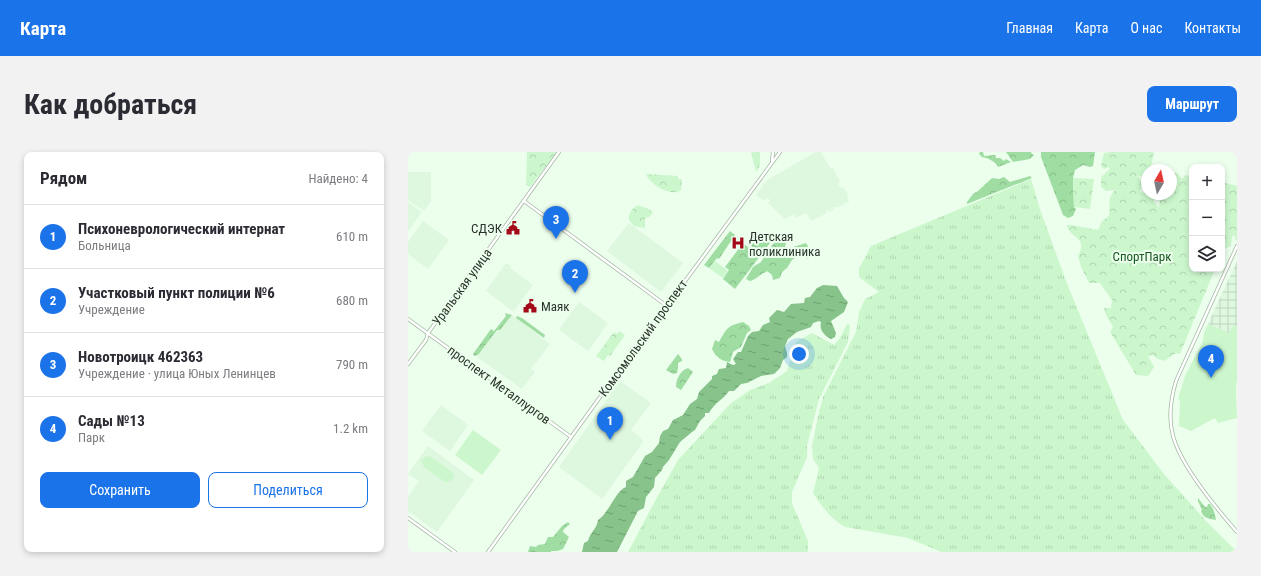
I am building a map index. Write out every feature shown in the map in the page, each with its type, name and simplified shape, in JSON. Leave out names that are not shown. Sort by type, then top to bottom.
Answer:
[{"type":"street","name":"Уральская улица","points":[[408,364],[559,152]]},
{"type":"street","points":[[772,163],[773,152]]},
{"type":"street","name":"Комсомольский проспект","points":[[488,552],[780,152]]},
{"type":"street","points":[[524,201],[667,306]]},
{"type":"street","points":[[1237,246],[1176,381],[1170,420],[1173,435],[1184,460],[1202,488],[1237,532]]},
{"type":"street","name":"проспект Металлургов","points":[[408,319],[571,437]]},
{"type":"street","points":[[408,518],[455,552]]},
{"type":"shaded area","points":[[816,152],[821,152],[830,168],[833,168],[840,182],[838,184],[841,188],[843,187],[848,194],[849,202],[836,208],[833,207],[834,209],[829,212],[828,210],[826,211],[827,213],[811,221],[806,213],[796,218],[794,214],[785,219],[768,203],[770,200],[767,198],[764,201],[756,195],[767,180]]},
{"type":"shaded area","points":[[408,172],[431,172],[431,201],[424,211],[408,200]]},
{"type":"shaded area","points":[[408,202],[422,212],[408,231]]},
{"type":"shaded area","points":[[423,221],[449,240],[428,269],[408,254],[408,242]]},
{"type":"shaded area","points":[[629,223],[683,263],[661,292],[607,251]]},
{"type":"shaded area","points":[[1237,261],[1237,327],[1233,325],[1229,333],[1208,324]]},
{"type":"shaded area","points":[[506,263],[511,266],[510,268],[533,285],[514,311],[486,291]]},
{"type":"shaded area","points":[[579,302],[608,323],[588,351],[559,330]]},
{"type":"shaded area","points":[[512,315],[550,344],[531,369],[535,372],[522,389],[477,357],[497,330],[500,330]]},
{"type":"shaded area","points":[[620,381],[651,403],[631,430],[640,437],[643,442],[602,499],[559,467]]},
{"type":"shaded area","points":[[441,405],[468,425],[450,451],[422,431]]},
{"type":"shaded area","points":[[428,446],[474,480],[437,532],[408,511],[408,497],[419,481],[408,474]]},
{"type":"green space","points":[[527,152],[557,152],[530,187],[526,185]]},
{"type":"green space","points":[[751,152],[760,152],[760,166],[756,172]]},
{"type":"green space","points":[[980,152],[983,152],[984,156],[995,155],[995,158],[1000,158],[1004,161],[1006,159],[1011,162],[998,167],[991,160],[982,157],[979,154]]},
{"type":"green space","points":[[1006,152],[1031,152],[1034,155],[1030,159],[1013,162]]},
{"type":"green space","points":[[1041,152],[1095,152],[1093,166],[1090,167],[1083,165],[1075,170],[1073,178],[1074,207],[1076,209],[1073,216],[1068,218],[1063,215],[1041,157]]},
{"type":"green space","name":"СпортПарк","points":[[1154,152],[1152,164],[1141,164],[1141,177],[1137,176],[1141,181],[1141,200],[1154,200],[1159,208],[1159,200],[1177,200],[1177,173],[1182,179],[1185,175],[1189,176],[1189,272],[1214,272],[1180,354],[1176,353],[1164,361],[1153,355],[1148,356],[1154,367],[1148,376],[1136,375],[1110,332],[1113,327],[1104,308],[1111,308],[1112,300],[1100,283],[1089,283],[1081,267],[1078,256],[1081,250],[1080,241],[1068,230],[1067,225],[1098,230],[1102,221],[1109,216],[1110,200],[1112,193],[1115,190],[1106,191],[1101,187],[1101,177],[1110,169],[1108,167],[1104,169],[1101,166],[1104,153]]},
{"type":"green space","points":[[646,174],[678,176],[678,179],[682,179],[681,190],[672,192],[661,189],[651,182]]},
{"type":"green space","points":[[1030,176],[1032,178],[967,204],[973,194],[992,178],[999,179],[1004,177],[1010,182]]},
{"type":"green space","points":[[1073,178],[1094,179],[1090,209],[1074,207]]},
{"type":"green space","points":[[1031,179],[1041,212],[1066,281],[1123,420],[1164,474],[1205,520],[1237,552],[941,552],[908,538],[845,527],[827,512],[813,493],[819,468],[813,459],[812,446],[823,397],[856,332],[859,312],[865,299],[879,292],[859,277],[859,269],[871,246]]},
{"type":"green space","points":[[1225,183],[1237,186],[1237,240],[1236,241],[1234,235],[1232,237],[1231,246],[1225,249]]},
{"type":"green space","points":[[638,205],[653,213],[649,217],[645,218],[645,228],[634,226],[629,220],[631,211]]},
{"type":"green space","points":[[730,231],[735,235],[719,259],[717,258],[709,268],[704,265]]},
{"type":"green space","points":[[786,234],[788,239],[785,246],[787,249],[806,243],[810,253],[808,259],[802,253],[792,260],[787,268],[782,272],[780,278],[773,280],[772,275],[767,271],[750,281],[746,279],[753,267],[761,262],[773,244]]},
{"type":"green space","points":[[762,237],[770,243],[735,289],[723,279],[729,270],[725,267],[743,243],[749,248],[749,251],[757,257],[760,252],[751,246],[755,240],[758,242]]},
{"type":"green space","points":[[715,261],[728,271],[723,278],[709,268]]},
{"type":"green space","points":[[505,313],[512,315],[500,330],[497,330],[478,355],[474,356],[473,354],[491,329],[494,331],[506,316]]},
{"type":"green space","points":[[517,316],[545,335],[544,338],[516,318]]},
{"type":"green space","points":[[743,322],[749,326],[751,330],[747,333],[741,347],[733,352],[730,362],[721,360],[712,349],[715,340],[719,342],[730,326]]},
{"type":"green space","points":[[847,324],[850,325],[848,342],[819,399],[807,446],[807,457],[792,492],[792,503],[808,541],[808,552],[628,552],[678,460],[730,404],[750,390],[769,383],[787,371],[796,342],[812,333],[834,345],[840,338]]},
{"type":"green space","points":[[1208,324],[1229,333],[1233,325],[1237,327],[1237,418],[1218,423],[1215,418],[1191,431],[1179,426],[1180,400],[1178,399],[1185,376],[1203,341],[1204,333]]},
{"type":"green space","points":[[619,331],[625,335],[610,356],[608,355],[604,361],[596,356],[614,332],[617,334]]},
{"type":"green space","points":[[678,354],[682,361],[678,363],[677,373],[673,374],[666,370]]},
{"type":"green space","points":[[688,368],[693,372],[681,390],[676,387],[677,381],[681,373]]},
{"type":"green space","points":[[473,430],[501,450],[482,475],[455,455]]},
{"type":"green space","points":[[426,456],[431,457],[452,472],[454,476],[452,480],[445,482],[424,467],[421,461]]},
{"type":"green space","points":[[1198,498],[1205,507],[1210,504],[1216,520],[1209,519],[1203,515]]},
{"type":"green space","points":[[568,522],[570,524],[564,529],[563,532],[569,537],[563,549],[551,552],[528,552],[530,546],[536,547],[538,545],[545,544],[548,537],[553,537],[562,526]]},
{"type":"water","points":[[823,285],[837,286],[848,302],[844,312],[831,321],[836,333],[835,337],[831,339],[824,334],[821,330],[821,322],[819,321],[813,323],[811,327],[797,332],[788,339],[785,346],[787,357],[783,360],[780,368],[774,374],[761,376],[747,383],[741,384],[734,391],[729,391],[709,413],[705,413],[705,416],[695,430],[680,442],[669,460],[655,478],[654,487],[646,497],[644,508],[638,511],[617,552],[582,552],[584,543],[588,541],[598,520],[606,512],[619,492],[626,487],[626,481],[633,477],[645,456],[652,452],[659,443],[660,436],[663,431],[668,429],[673,420],[683,415],[690,404],[697,399],[699,392],[712,379],[712,376],[717,374],[719,369],[726,368],[727,362],[733,365],[736,364],[733,359],[738,352],[741,352],[748,336],[752,332],[759,331],[763,325],[770,322],[769,318],[777,310],[784,312],[791,304],[804,303],[805,298],[810,297],[817,288]]},
{"type":"place","name":"СДЭК","points":[[513,228]]},
{"type":"place","name":"Новотроицк 462363","points":[[556,239]]},
{"type":"place","name":"Детская поликлиника","points":[[738,243]]},
{"type":"place","name":"Участковый пункт полиции №6","points":[[575,293]]},
{"type":"place","name":"Маяк","points":[[530,306]]},
{"type":"place","name":"Сады №13","points":[[1211,378]]},
{"type":"place","name":"Психоневрологический интернат","points":[[610,440]]}]
